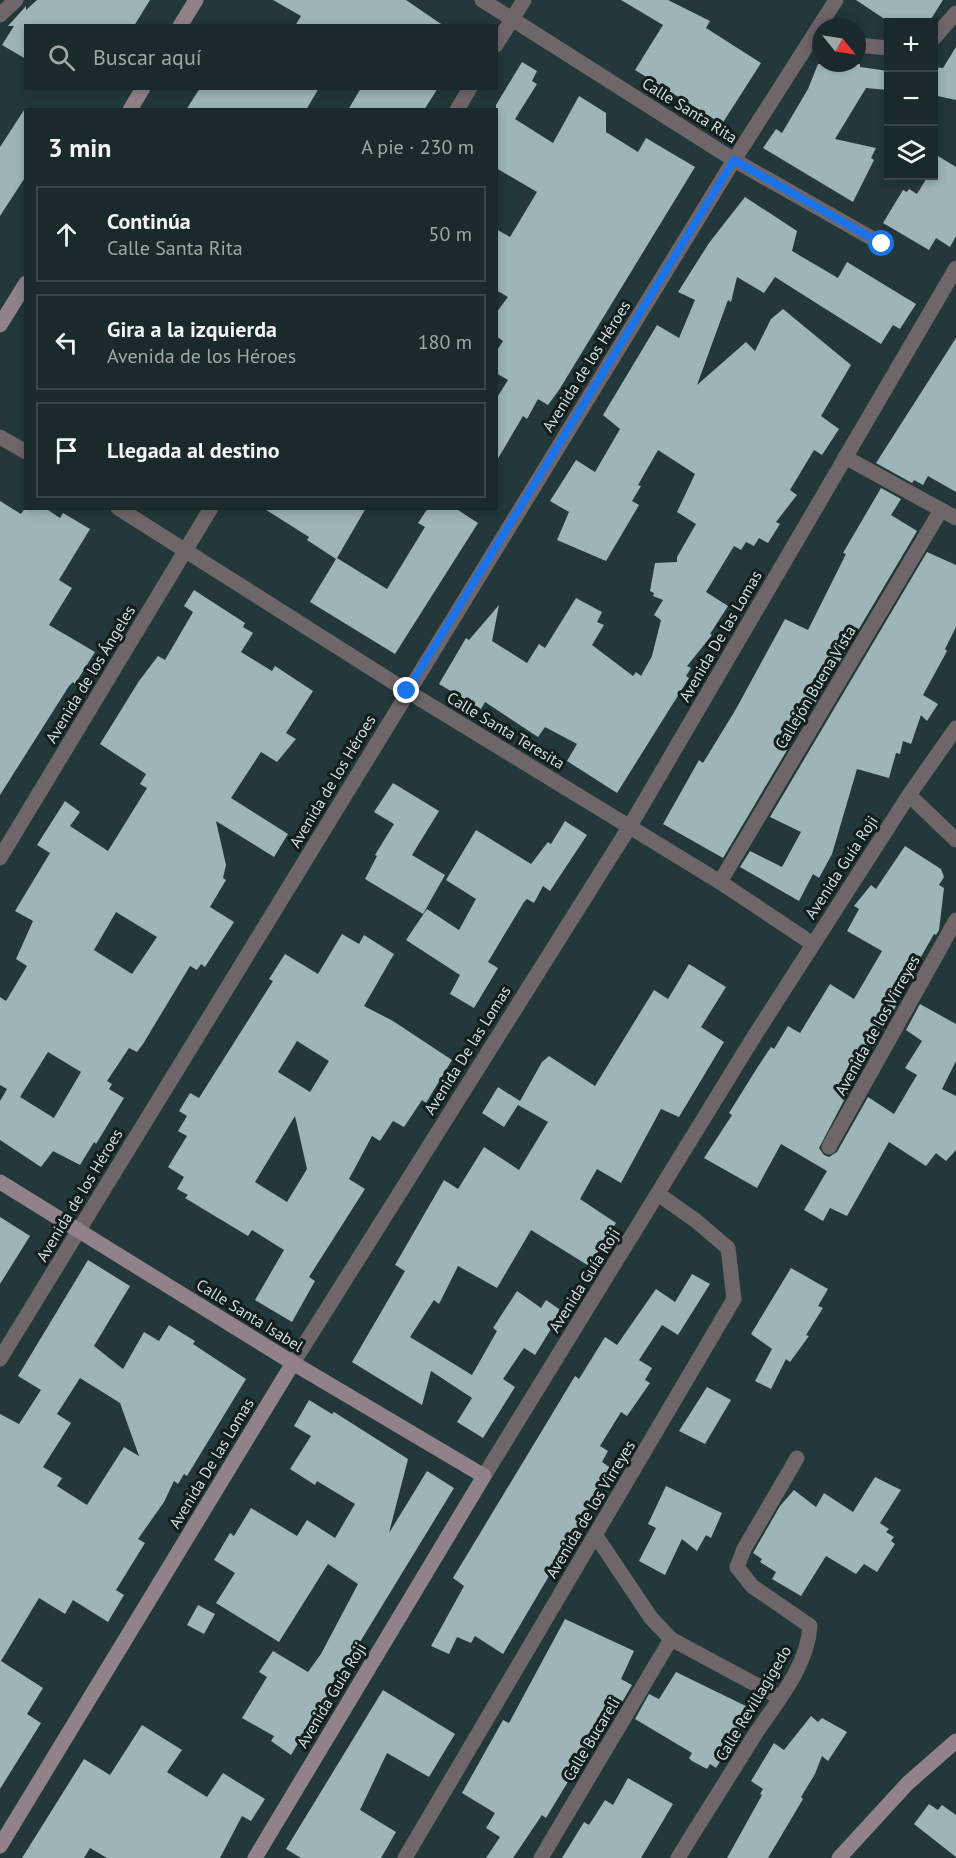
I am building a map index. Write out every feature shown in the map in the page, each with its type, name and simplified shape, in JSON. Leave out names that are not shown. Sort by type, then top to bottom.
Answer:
[{"type":"street","points":[[0,15],[16,0]]},
{"type":"street","points":[[181,24],[196,0]]},
{"type":"street","name":"Calle Santa Rita","points":[[482,0],[734,160],[882,244]]},
{"type":"street","points":[[498,42],[524,0]]},
{"type":"street","name":"Avenida de los Héroes","points":[[827,18],[836,0]]},
{"type":"street","points":[[938,33],[956,13]]},
{"type":"street","points":[[866,46],[884,48]]},
{"type":"street","name":"Avenida de los Héroes","points":[[0,1359],[734,160],[812,47]]},
{"type":"street","points":[[131,108],[141,90]]},
{"type":"street","points":[[458,108],[469,90]]},
{"type":"street","name":"Avenida De las Lomas","points":[[0,1846],[294,1363],[630,826],[844,457],[955,273]]},
{"type":"street","points":[[0,326],[24,286]]},
{"type":"street","points":[[0,437],[24,451]]},
{"type":"street","points":[[844,457],[956,518]]},
{"type":"street","name":"Calle Santa Teresita","points":[[121,510],[407,691],[720,882],[813,944]]},
{"type":"street","name":"Avenida de los Ángeles","points":[[0,858],[210,510]]},
{"type":"street","name":"Callejón Buena Vista","points":[[720,882],[941,510]]},
{"type":"street","name":"Avenida Guía Roji","points":[[255,1858],[484,1476],[813,944],[909,795],[956,728]]},
{"type":"street","points":[[909,795],[956,840]]},
{"type":"street","name":"Avenida de los Virreyes","points":[[829,1147],[956,920]]},
{"type":"street","name":"Calle Santa Isabel","points":[[0,1182],[294,1363],[484,1476]]},
{"type":"street","name":"Avenida de los Virreyes","points":[[405,1858],[734,1299],[728,1248],[696,1220],[658,1194]]},
{"type":"street","name":"Calle Revillagigedo","points":[[678,1858],[805,1652],[810,1626],[752,1586],[737,1567],[744,1549],[796,1458]]},
{"type":"street","points":[[596,1536],[651,1618],[671,1639],[779,1697]]},
{"type":"street","name":"Calle Bucareli","points":[[541,1858],[671,1639]]},
{"type":"street","points":[[839,1858],[908,1783],[956,1741]]},
{"type":"building","points":[[37,0],[150,0],[135,24],[24,24],[24,58],[2,45],[14,26],[8,26],[26,6],[26,10]]},
{"type":"building","points":[[273,0],[406,0],[441,24],[296,24],[301,16]]},
{"type":"building","points":[[621,0],[668,0],[710,21],[706,28],[761,63],[722,124],[635,70],[663,25]]},
{"type":"building","points":[[856,0],[943,0],[932,18],[884,19]]},
{"type":"building","points":[[956,47],[956,100],[938,96],[938,68],[943,68]]},
{"type":"building","points":[[522,62],[537,71],[532,81],[537,84],[515,119],[553,143],[579,96],[606,113],[606,132],[638,152],[646,138],[695,167],[559,390],[548,405],[538,399],[527,419],[523,416],[498,459],[498,396],[508,380],[498,374],[498,349],[503,341],[498,337],[498,310],[508,297],[498,291],[498,230],[510,237],[537,192],[498,169],[498,108],[496,105]]},
{"type":"building","points":[[866,68],[884,70],[884,90],[866,88],[835,139],[876,148],[871,158],[874,160],[853,202],[763,148],[776,129],[782,133],[808,89],[815,72],[866,72]]},
{"type":"building","points":[[199,90],[318,90],[307,108],[187,108]]},
{"type":"building","points":[[360,90],[437,90],[425,108],[349,108]]},
{"type":"building","points":[[24,110],[24,179],[0,216],[0,147]]},
{"type":"building","points":[[938,156],[956,167],[956,236],[950,247],[936,238],[929,250],[883,223],[903,190],[907,192],[909,189],[917,194],[926,180],[938,180]]},
{"type":"building","points":[[745,197],[797,231],[792,251],[838,278],[847,262],[916,304],[900,329],[893,325],[881,344],[775,277],[764,293],[737,277],[731,302],[728,300],[697,385],[746,342],[755,351],[771,319],[783,309],[851,365],[821,416],[839,429],[822,455],[814,450],[790,490],[797,495],[776,522],[780,524],[768,543],[759,538],[754,546],[746,542],[741,550],[734,546],[706,592],[728,606],[710,634],[712,635],[687,666],[691,668],[686,676],[689,678],[617,793],[567,761],[577,744],[545,727],[538,737],[485,702],[481,709],[439,684],[466,638],[469,640],[499,605],[492,641],[527,663],[539,644],[545,648],[576,598],[602,612],[597,622],[604,625],[592,645],[633,676],[636,672],[641,676],[652,656],[661,620],[654,615],[663,600],[653,596],[654,593],[650,591],[655,563],[677,562],[677,557],[696,524],[677,512],[695,474],[658,450],[638,485],[641,486],[632,501],[639,505],[606,561],[557,540],[569,512],[550,501],[576,460],[595,472],[620,429],[603,415],[657,325],[679,338],[695,300],[678,292],[709,243]]},
{"type":"building","points":[[956,338],[956,492],[928,476],[923,485],[914,480],[912,483],[876,463]]},
{"type":"building","points":[[881,488],[901,499],[891,515],[917,531],[723,858],[663,824],[699,760],[703,763],[736,709],[785,619],[808,630],[846,554],[843,553]]},
{"type":"building","points":[[0,501],[21,514],[24,510],[48,510],[60,518],[63,513],[90,529],[59,580],[72,588],[49,625],[95,652],[75,684],[73,682],[69,686],[0,795]]},
{"type":"building","points":[[266,510],[365,510],[337,558],[387,589],[425,527],[418,523],[427,510],[458,510],[478,523],[395,654],[310,602],[336,559],[307,540],[309,537]]},
{"type":"building","points":[[927,552],[956,565],[956,627],[945,649],[947,651],[923,695],[938,704],[927,721],[921,715],[911,744],[903,741],[900,754],[896,753],[889,778],[857,769],[832,854],[819,878],[813,874],[799,901],[740,867],[750,851],[782,867],[801,832],[770,817]]},
{"type":"building","points":[[194,590],[245,623],[243,627],[253,633],[241,652],[272,671],[275,666],[313,691],[286,733],[296,739],[277,762],[261,752],[231,798],[288,834],[274,857],[216,821],[226,865],[223,878],[226,880],[210,907],[234,922],[205,967],[201,964],[197,970],[190,966],[143,1044],[137,1052],[129,1048],[107,1081],[112,1084],[109,1089],[124,1098],[96,1144],[94,1142],[80,1165],[53,1151],[41,1167],[0,1140],[0,1101],[7,1089],[0,1085],[0,997],[6,1001],[27,966],[16,959],[33,921],[15,911],[50,853],[37,845],[65,801],[80,812],[70,826],[108,851],[147,788],[140,784],[146,774],[100,744],[139,681],[158,656],[165,660],[193,612],[184,606]],"holes":[[[116,912],[157,937],[132,974],[94,950]],[[48,1052],[81,1072],[54,1118],[20,1097]]]},
{"type":"building","points":[[393,783],[439,811],[412,855],[445,875],[423,914],[365,879],[377,856],[375,855],[394,824],[374,812]]},
{"type":"building","points":[[565,821],[587,835],[550,891],[543,886],[534,903],[527,899],[524,902],[488,962],[498,968],[474,1008],[450,994],[460,975],[406,940],[427,909],[459,930],[476,899],[446,880],[476,830],[531,864],[548,842],[551,844]]},
{"type":"building","points":[[905,846],[941,869],[944,877],[939,885],[944,888],[939,930],[936,935],[934,934],[914,969],[889,1020],[886,1017],[846,1084],[851,1087],[819,1148],[824,1155],[829,1157],[837,1152],[868,1097],[894,1114],[917,1075],[905,1068],[922,1041],[906,1030],[920,1004],[956,1024],[956,1061],[942,1089],[956,1096],[956,1150],[946,1161],[936,1153],[926,1166],[889,1142],[847,1216],[830,1208],[823,1221],[804,1210],[827,1171],[781,1144],[757,1188],[704,1158],[732,1115],[729,1113],[757,1068],[771,1047],[774,1049],[788,1026],[800,1033],[830,984],[854,999],[882,951],[847,931],[859,909],[854,906],[871,885],[876,889]]},
{"type":"building","points":[[342,934],[359,944],[364,935],[394,954],[364,1006],[393,1021],[452,1060],[426,1103],[422,1100],[404,1127],[393,1121],[380,1141],[372,1136],[349,1179],[365,1189],[309,1277],[315,1281],[292,1322],[255,1300],[284,1250],[252,1230],[248,1236],[185,1198],[188,1195],[177,1189],[184,1177],[168,1167],[187,1136],[178,1131],[187,1116],[179,1111],[190,1093],[199,1098],[273,981],[269,979],[285,954],[318,974]],"holes":[[[297,1041],[329,1061],[310,1092],[278,1072]],[[295,1116],[307,1169],[287,1202],[255,1182]]]},
{"type":"building","points":[[689,964],[726,987],[701,1027],[724,1042],[679,1117],[661,1109],[621,1183],[597,1169],[580,1199],[616,1223],[589,1266],[531,1230],[497,1288],[458,1266],[439,1304],[434,1300],[410,1337],[472,1375],[497,1331],[493,1328],[517,1291],[541,1308],[546,1300],[562,1311],[535,1355],[524,1348],[503,1379],[515,1387],[483,1438],[457,1422],[472,1398],[431,1371],[422,1405],[352,1362],[405,1271],[395,1265],[444,1180],[458,1189],[484,1147],[519,1170],[548,1122],[518,1105],[504,1127],[482,1113],[498,1087],[520,1101],[542,1062],[549,1056],[595,1086],[654,990],[668,999]]},
{"type":"building","points":[[0,1217],[30,1236],[0,1284]]},
{"type":"building","points":[[88,1260],[130,1286],[94,1346],[123,1369],[144,1332],[159,1341],[169,1325],[195,1341],[193,1344],[246,1379],[187,1476],[184,1474],[178,1484],[174,1481],[164,1502],[138,1539],[145,1543],[116,1590],[124,1595],[108,1622],[73,1600],[65,1614],[39,1598],[1,1661],[43,1688],[27,1714],[41,1723],[0,1789],[0,1414],[19,1424],[41,1390],[18,1376]],"holes":[[[80,1378],[120,1403],[139,1456],[124,1447],[87,1505],[57,1486],[62,1478],[43,1467],[71,1423],[57,1414]]]},
{"type":"building","points":[[791,1268],[828,1289],[818,1306],[823,1308],[806,1335],[809,1336],[790,1362],[786,1359],[771,1389],[755,1381],[772,1349],[751,1334]]},
{"type":"building","points":[[692,1274],[710,1284],[678,1335],[662,1325],[639,1360],[652,1368],[645,1380],[650,1383],[627,1416],[621,1412],[600,1446],[608,1451],[602,1462],[612,1469],[503,1654],[475,1636],[471,1643],[457,1637],[449,1654],[431,1646],[464,1586],[453,1578],[575,1376],[579,1379],[605,1337],[617,1345],[656,1289],[675,1302]]},
{"type":"building","points":[[707,1387],[731,1400],[705,1444],[679,1431]]},
{"type":"building","points":[[309,1400],[332,1414],[334,1412],[408,1459],[389,1533],[427,1471],[454,1488],[291,1755],[271,1741],[274,1736],[242,1718],[267,1677],[259,1672],[273,1651],[308,1672],[321,1654],[358,1584],[328,1564],[279,1642],[216,1603],[235,1573],[214,1560],[230,1533],[234,1536],[251,1508],[297,1536],[307,1520],[335,1538],[355,1504],[317,1481],[315,1485],[290,1469],[311,1436],[294,1426]]},
{"type":"building","points":[[875,1477],[901,1490],[880,1523],[889,1529],[886,1532],[894,1537],[891,1541],[895,1544],[877,1572],[864,1564],[856,1574],[826,1556],[801,1596],[772,1579],[776,1572],[760,1562],[762,1559],[753,1553],[780,1506],[794,1490],[816,1507],[824,1493],[853,1512]]},
{"type":"building","points":[[666,1486],[722,1513],[711,1538],[706,1535],[697,1551],[682,1539],[665,1575],[639,1561],[656,1528],[648,1524]]},
{"type":"building","points":[[198,1605],[215,1614],[204,1634],[187,1625]]},
{"type":"building","points":[[565,1619],[634,1651],[621,1679],[632,1685],[618,1709],[614,1706],[546,1818],[542,1815],[513,1858],[486,1858],[500,1837],[486,1828],[495,1813],[462,1793],[503,1720],[509,1723]]},
{"type":"building","points":[[676,1672],[752,1709],[716,1768],[710,1764],[707,1769],[692,1761],[689,1758],[692,1753],[635,1719],[649,1694],[659,1699]]},
{"type":"building","points":[[383,1690],[455,1734],[429,1777],[387,1753],[360,1810],[396,1832],[381,1858],[301,1858],[286,1849]]},
{"type":"building","points":[[811,1716],[818,1722],[822,1718],[847,1732],[828,1761],[822,1756],[815,1774],[801,1797],[803,1799],[768,1858],[727,1858],[762,1795],[760,1794],[763,1789],[751,1781],[774,1743],[784,1750]]},
{"type":"building","points":[[142,1725],[182,1750],[167,1772],[207,1797],[223,1773],[265,1799],[251,1821],[242,1816],[220,1858],[107,1858],[90,1848],[84,1858],[22,1858],[84,1759],[110,1775]]},
{"type":"building","points":[[628,1778],[673,1804],[641,1858],[562,1858],[584,1822],[589,1825],[605,1800],[613,1805]]},
{"type":"building","points":[[929,1804],[938,1810],[942,1805],[956,1815],[956,1857],[914,1824]]},
{"type":"route","points":[[407,691],[734,160],[882,244]]}]
